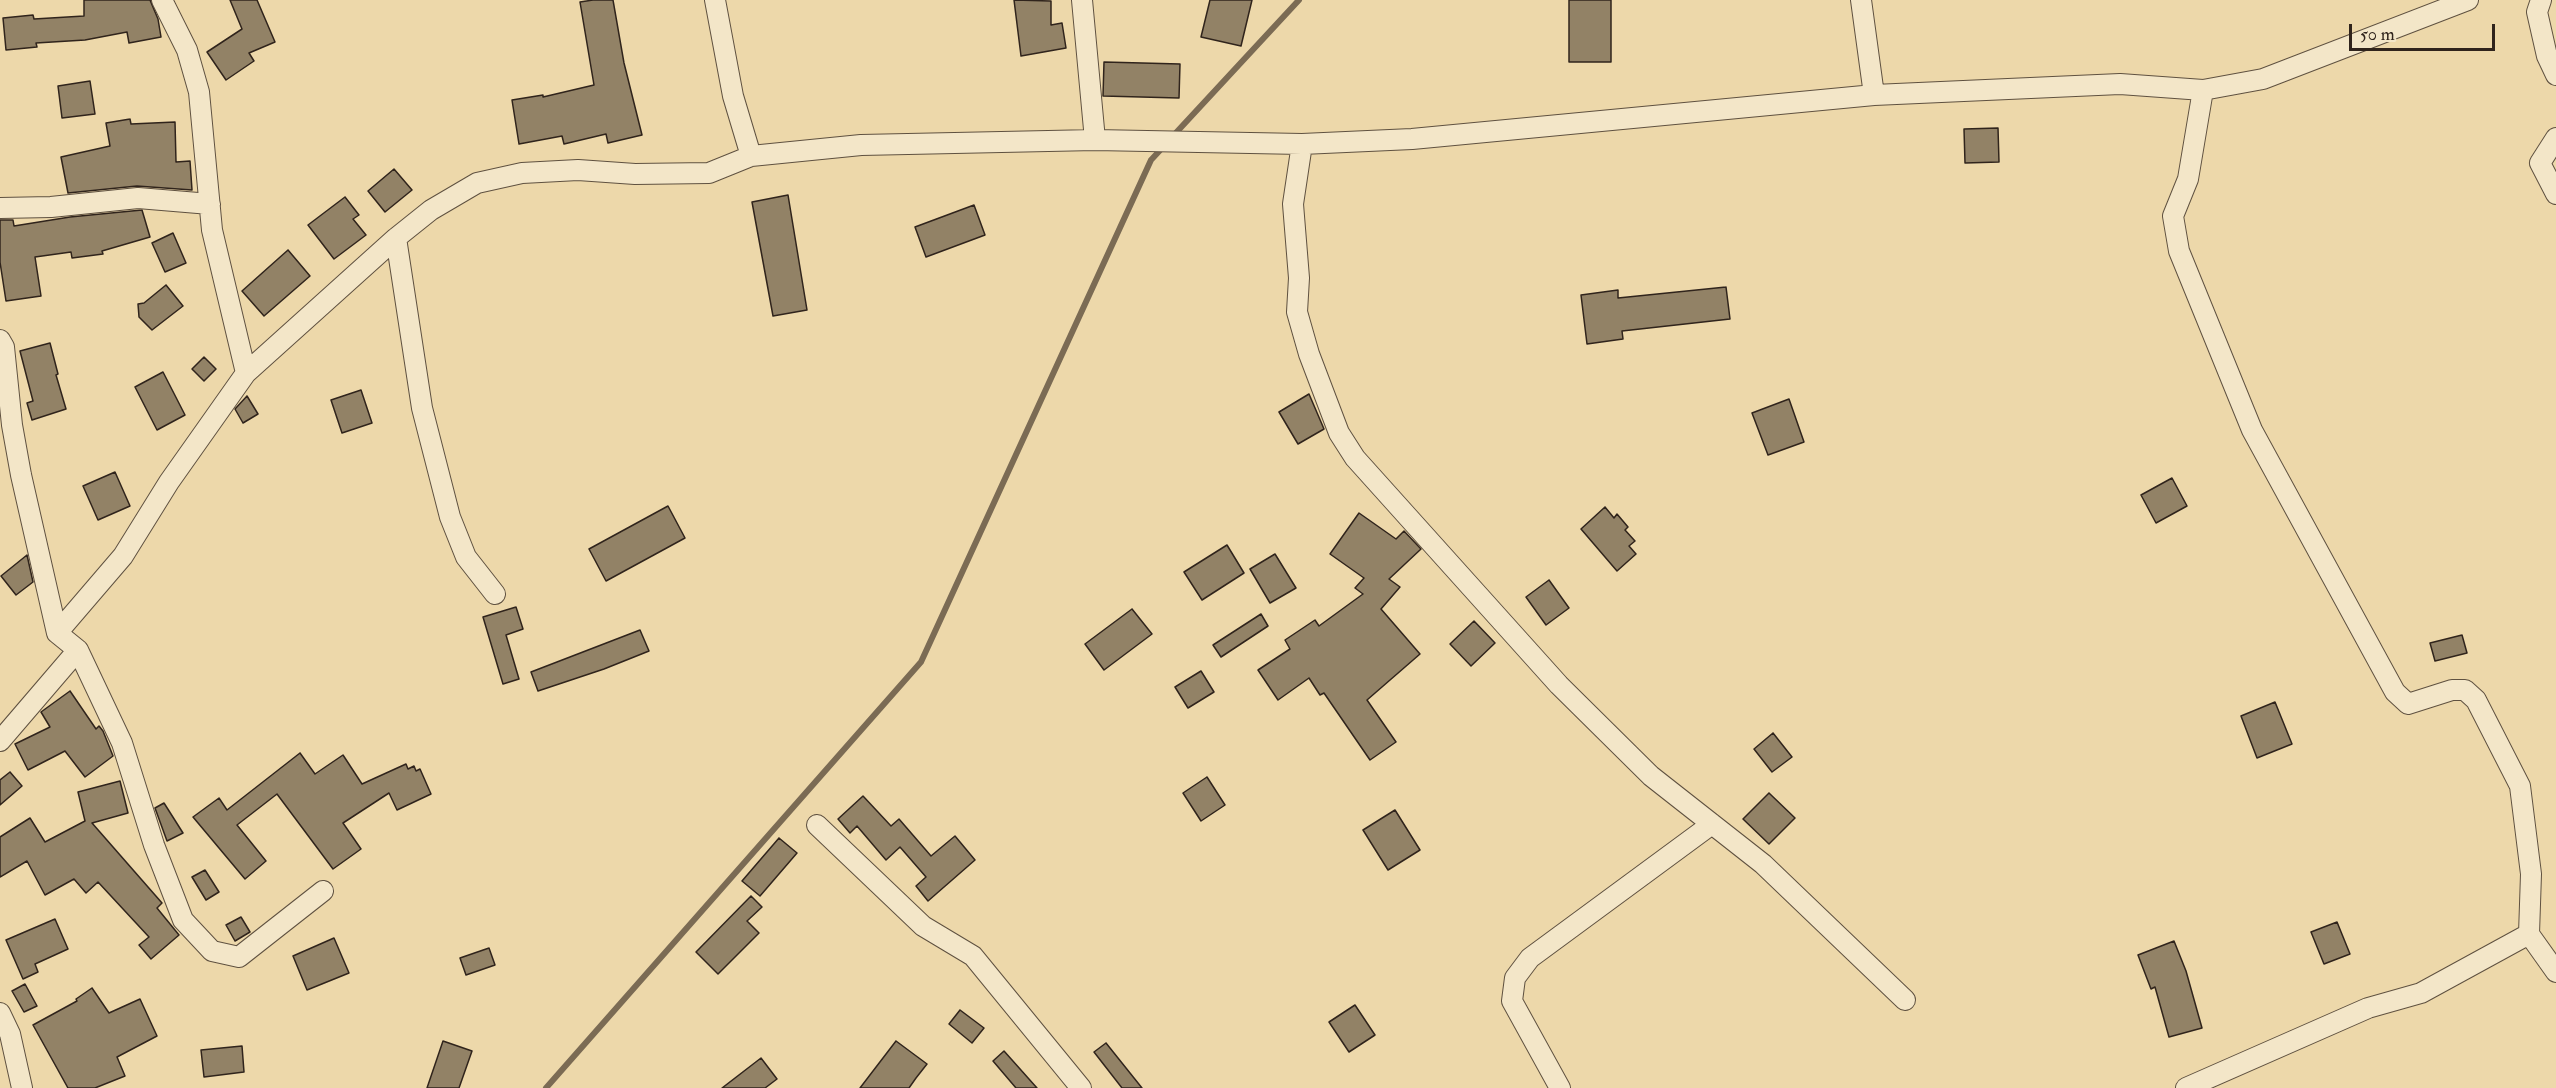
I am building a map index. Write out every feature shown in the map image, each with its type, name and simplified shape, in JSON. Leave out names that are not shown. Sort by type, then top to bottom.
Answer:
[{"type":"street","points":[[162,0],[187,50],[199,92],[212,230],[246,373]]},
{"type":"street","points":[[715,0],[733,96],[751,156]]},
{"type":"street","points":[[1082,0],[1095,140]]},
{"type":"street","points":[[1863,0],[1874,95]]},
{"type":"street","points":[[57,633],[123,556],[169,482],[246,373],[396,238],[431,210],[477,183],[511,175],[578,170],[634,174],[709,173],[751,156],[861,144],[1095,140],[1302,144],[1412,139],[1874,95],[2120,84],[2203,90],[2263,79],[2468,0]]},
{"type":"street","points":[[2541,0],[2537,12],[2547,56],[2556,75]]},
{"type":"street","points":[[2203,90],[2188,179],[2173,216],[2179,251],[2252,430],[2395,692],[2408,704],[2452,690],[2465,690],[2476,700],[2520,786],[2531,874],[2529,934],[2556,972]]},
{"type":"street","points":[[2556,138],[2540,164],[2556,194]]},
{"type":"street","points":[[1302,144],[1293,204],[1299,278],[1297,312],[1309,354],[1339,433],[1355,458],[1559,685],[1651,776],[1763,864],[1905,1000]]},
{"type":"street","points":[[0,208],[51,207],[138,198],[210,204]]},
{"type":"street","points":[[396,238],[422,408],[450,517],[466,557],[495,594]]},
{"type":"street","points":[[0,340],[4,348],[6,432],[21,475],[57,633],[78,650],[122,743],[154,845],[183,920],[212,951],[239,957],[323,891]]},
{"type":"street","points":[[0,741],[78,650]]},
{"type":"street","points":[[1560,1088],[1512,1001],[1515,978],[1530,958],[1712,824]]},
{"type":"street","points":[[817,825],[923,926],[973,956],[1082,1088]]},
{"type":"street","points":[[2186,1088],[2368,1008],[2421,993],[2529,934]]},
{"type":"street","points":[[0,1013],[10,1034],[22,1088]]},
{"type":"building","points":[[84,0],[150,0],[158,19],[161,37],[129,43],[127,32],[85,40],[36,43],[37,47],[6,50],[3,18],[33,15],[34,19],[84,16]]},
{"type":"building","points":[[230,0],[257,0],[275,42],[249,53],[254,61],[226,80],[207,52],[242,29]]},
{"type":"building","points":[[613,0],[624,63],[642,135],[608,143],[606,134],[564,144],[562,136],[519,144],[512,100],[543,95],[543,97],[594,85],[580,2]]},
{"type":"building","points":[[1014,0],[1051,1],[1051,25],[1062,23],[1066,48],[1021,56]]},
{"type":"building","points":[[1210,0],[1252,0],[1241,46],[1201,37]]},
{"type":"building","points":[[1569,0],[1611,0],[1611,62],[1569,62]]},
{"type":"building","points":[[1104,62],[1180,64],[1179,98],[1103,96]]},
{"type":"building","points":[[90,81],[95,114],[62,118],[58,86]]},
{"type":"building","points":[[130,119],[131,124],[175,122],[176,162],[190,161],[192,190],[137,186],[68,193],[61,157],[110,146],[106,123]]},
{"type":"building","points":[[1998,128],[1999,162],[1965,163],[1964,129]]},
{"type":"building","points":[[394,169],[412,190],[385,212],[368,191]]},
{"type":"building","points":[[788,195],[807,310],[773,316],[752,202]]},
{"type":"building","points":[[345,197],[359,215],[353,219],[366,235],[334,259],[308,225]]},
{"type":"building","points":[[974,205],[985,235],[926,257],[915,227]]},
{"type":"building","points":[[142,210],[150,237],[102,251],[103,254],[72,258],[71,252],[35,257],[41,296],[6,301],[0,262],[0,220],[13,220],[14,226],[70,217]]},
{"type":"building","points":[[173,233],[186,263],[165,272],[152,243]]},
{"type":"building","points":[[288,250],[310,276],[264,316],[242,291]]},
{"type":"building","points":[[166,285],[183,306],[152,330],[139,317],[138,304],[144,303]]},
{"type":"building","points":[[1726,287],[1730,319],[1622,331],[1623,339],[1587,344],[1581,295],[1618,290],[1618,298]]},
{"type":"building","points":[[50,343],[66,409],[32,420],[27,403],[33,401],[20,351]]},
{"type":"building","points":[[204,357],[216,369],[204,381],[192,369]]},
{"type":"building","points":[[163,372],[185,415],[157,430],[135,387]]},
{"type":"building","points":[[361,390],[372,423],[342,433],[331,400]]},
{"type":"building","points":[[1309,394],[1324,429],[1298,444],[1279,412]]},
{"type":"building","points":[[247,396],[258,414],[243,423],[235,409]]},
{"type":"building","points":[[1789,399],[1804,442],[1768,455],[1752,413]]},
{"type":"building","points":[[115,472],[130,506],[98,520],[83,486]]},
{"type":"building","points":[[2172,478],[2187,506],[2156,523],[2141,495]]},
{"type":"building","points":[[668,506],[685,538],[606,581],[589,549]]},
{"type":"building","points":[[1605,507],[1614,518],[1617,514],[1628,527],[1625,530],[1635,541],[1629,546],[1636,554],[1617,571],[1581,529]]},
{"type":"building","points":[[1359,513],[1396,539],[1404,531],[1421,549],[1389,579],[1400,587],[1381,609],[1420,654],[1367,700],[1396,742],[1370,760],[1324,693],[1320,695],[1309,678],[1278,700],[1258,670],[1290,649],[1285,640],[1315,620],[1319,626],[1363,594],[1355,588],[1364,578],[1330,554]]},
{"type":"building","points":[[1227,545],[1244,573],[1202,600],[1184,572]]},
{"type":"building","points":[[1275,554],[1296,588],[1270,603],[1250,569]]},
{"type":"building","points":[[27,555],[33,582],[16,595],[1,576]]},
{"type":"building","points":[[1549,580],[1569,608],[1546,625],[1526,597]]},
{"type":"building","points":[[516,607],[523,629],[506,635],[519,679],[503,684],[483,617]]},
{"type":"building","points":[[1132,609],[1152,634],[1104,670],[1085,644]]},
{"type":"building","points":[[1261,614],[1268,626],[1221,657],[1213,645]]},
{"type":"building","points":[[1474,621],[1495,643],[1471,666],[1450,644]]},
{"type":"building","points":[[640,630],[649,651],[538,691],[531,672]]},
{"type":"building","points":[[2462,635],[2467,653],[2435,661],[2430,643]]},
{"type":"building","points":[[1201,671],[1214,692],[1188,708],[1175,687]]},
{"type":"building","points":[[70,691],[96,729],[99,726],[103,731],[113,756],[85,777],[65,751],[28,770],[15,744],[50,727],[41,712]]},
{"type":"building","points":[[2275,702],[2292,744],[2257,758],[2241,716]]},
{"type":"building","points":[[1773,733],[1792,757],[1772,772],[1754,749]]},
{"type":"building","points":[[300,753],[315,774],[343,755],[362,784],[406,764],[408,769],[414,766],[416,771],[420,769],[431,794],[397,810],[389,793],[343,823],[361,849],[333,869],[277,794],[237,825],[266,861],[245,879],[193,817],[219,798],[227,810]]},
{"type":"building","points":[[10,772],[22,786],[0,805],[0,780]]},
{"type":"building","points":[[1207,777],[1225,805],[1201,821],[1183,793]]},
{"type":"building","points":[[120,781],[128,813],[92,823],[162,903],[157,908],[179,935],[151,959],[139,945],[149,937],[98,882],[86,893],[74,879],[45,895],[27,861],[0,877],[0,837],[30,818],[45,842],[85,821],[78,792]]},
{"type":"building","points":[[1769,793],[1795,818],[1769,844],[1743,819]]},
{"type":"building","points":[[863,796],[891,826],[899,819],[931,856],[955,836],[975,860],[928,901],[916,886],[926,877],[900,847],[886,860],[857,826],[850,833],[838,819]]},
{"type":"building","points":[[164,803],[183,833],[167,841],[155,808]]},
{"type":"building","points":[[1395,810],[1420,850],[1388,870],[1363,830]]},
{"type":"building","points":[[779,838],[797,853],[760,896],[742,881]]},
{"type":"building","points":[[205,870],[219,892],[206,900],[192,877]]},
{"type":"building","points":[[751,896],[762,907],[747,921],[759,933],[718,974],[696,952]]},
{"type":"building","points":[[241,917],[250,932],[235,941],[226,925]]},
{"type":"building","points":[[55,919],[68,949],[35,964],[38,972],[23,979],[6,940]]},
{"type":"building","points":[[2337,922],[2350,954],[2324,964],[2311,932]]},
{"type":"building","points":[[334,938],[349,973],[307,990],[293,956]]},
{"type":"building","points":[[2174,941],[2186,971],[2202,1028],[2169,1037],[2155,987],[2151,989],[2138,955]]},
{"type":"building","points":[[489,948],[495,965],[466,975],[460,958]]},
{"type":"building","points":[[25,984],[37,1006],[24,1012],[12,991]]},
{"type":"building","points":[[92,988],[109,1013],[140,999],[157,1036],[117,1057],[125,1076],[95,1088],[68,1088],[33,1025],[77,1001],[76,999]]},
{"type":"building","points":[[1355,1005],[1375,1035],[1349,1052],[1329,1022]]},
{"type":"building","points":[[960,1010],[984,1028],[972,1043],[949,1024]]},
{"type":"building","points":[[443,1041],[472,1051],[459,1088],[427,1088]]},
{"type":"building","points":[[896,1041],[927,1064],[909,1088],[860,1088]]},
{"type":"building","points":[[1106,1043],[1142,1088],[1122,1088],[1094,1052]]},
{"type":"building","points":[[242,1046],[244,1072],[204,1077],[201,1050]]},
{"type":"building","points":[[1004,1051],[1037,1088],[1016,1088],[993,1061]]},
{"type":"building","points":[[761,1058],[777,1079],[765,1088],[722,1088]]},
{"type":"waterway","points":[[1173,136],[1299,0]]},
{"type":"waterway","points":[[546,1088],[921,662],[1151,160],[1164,146]]}]
